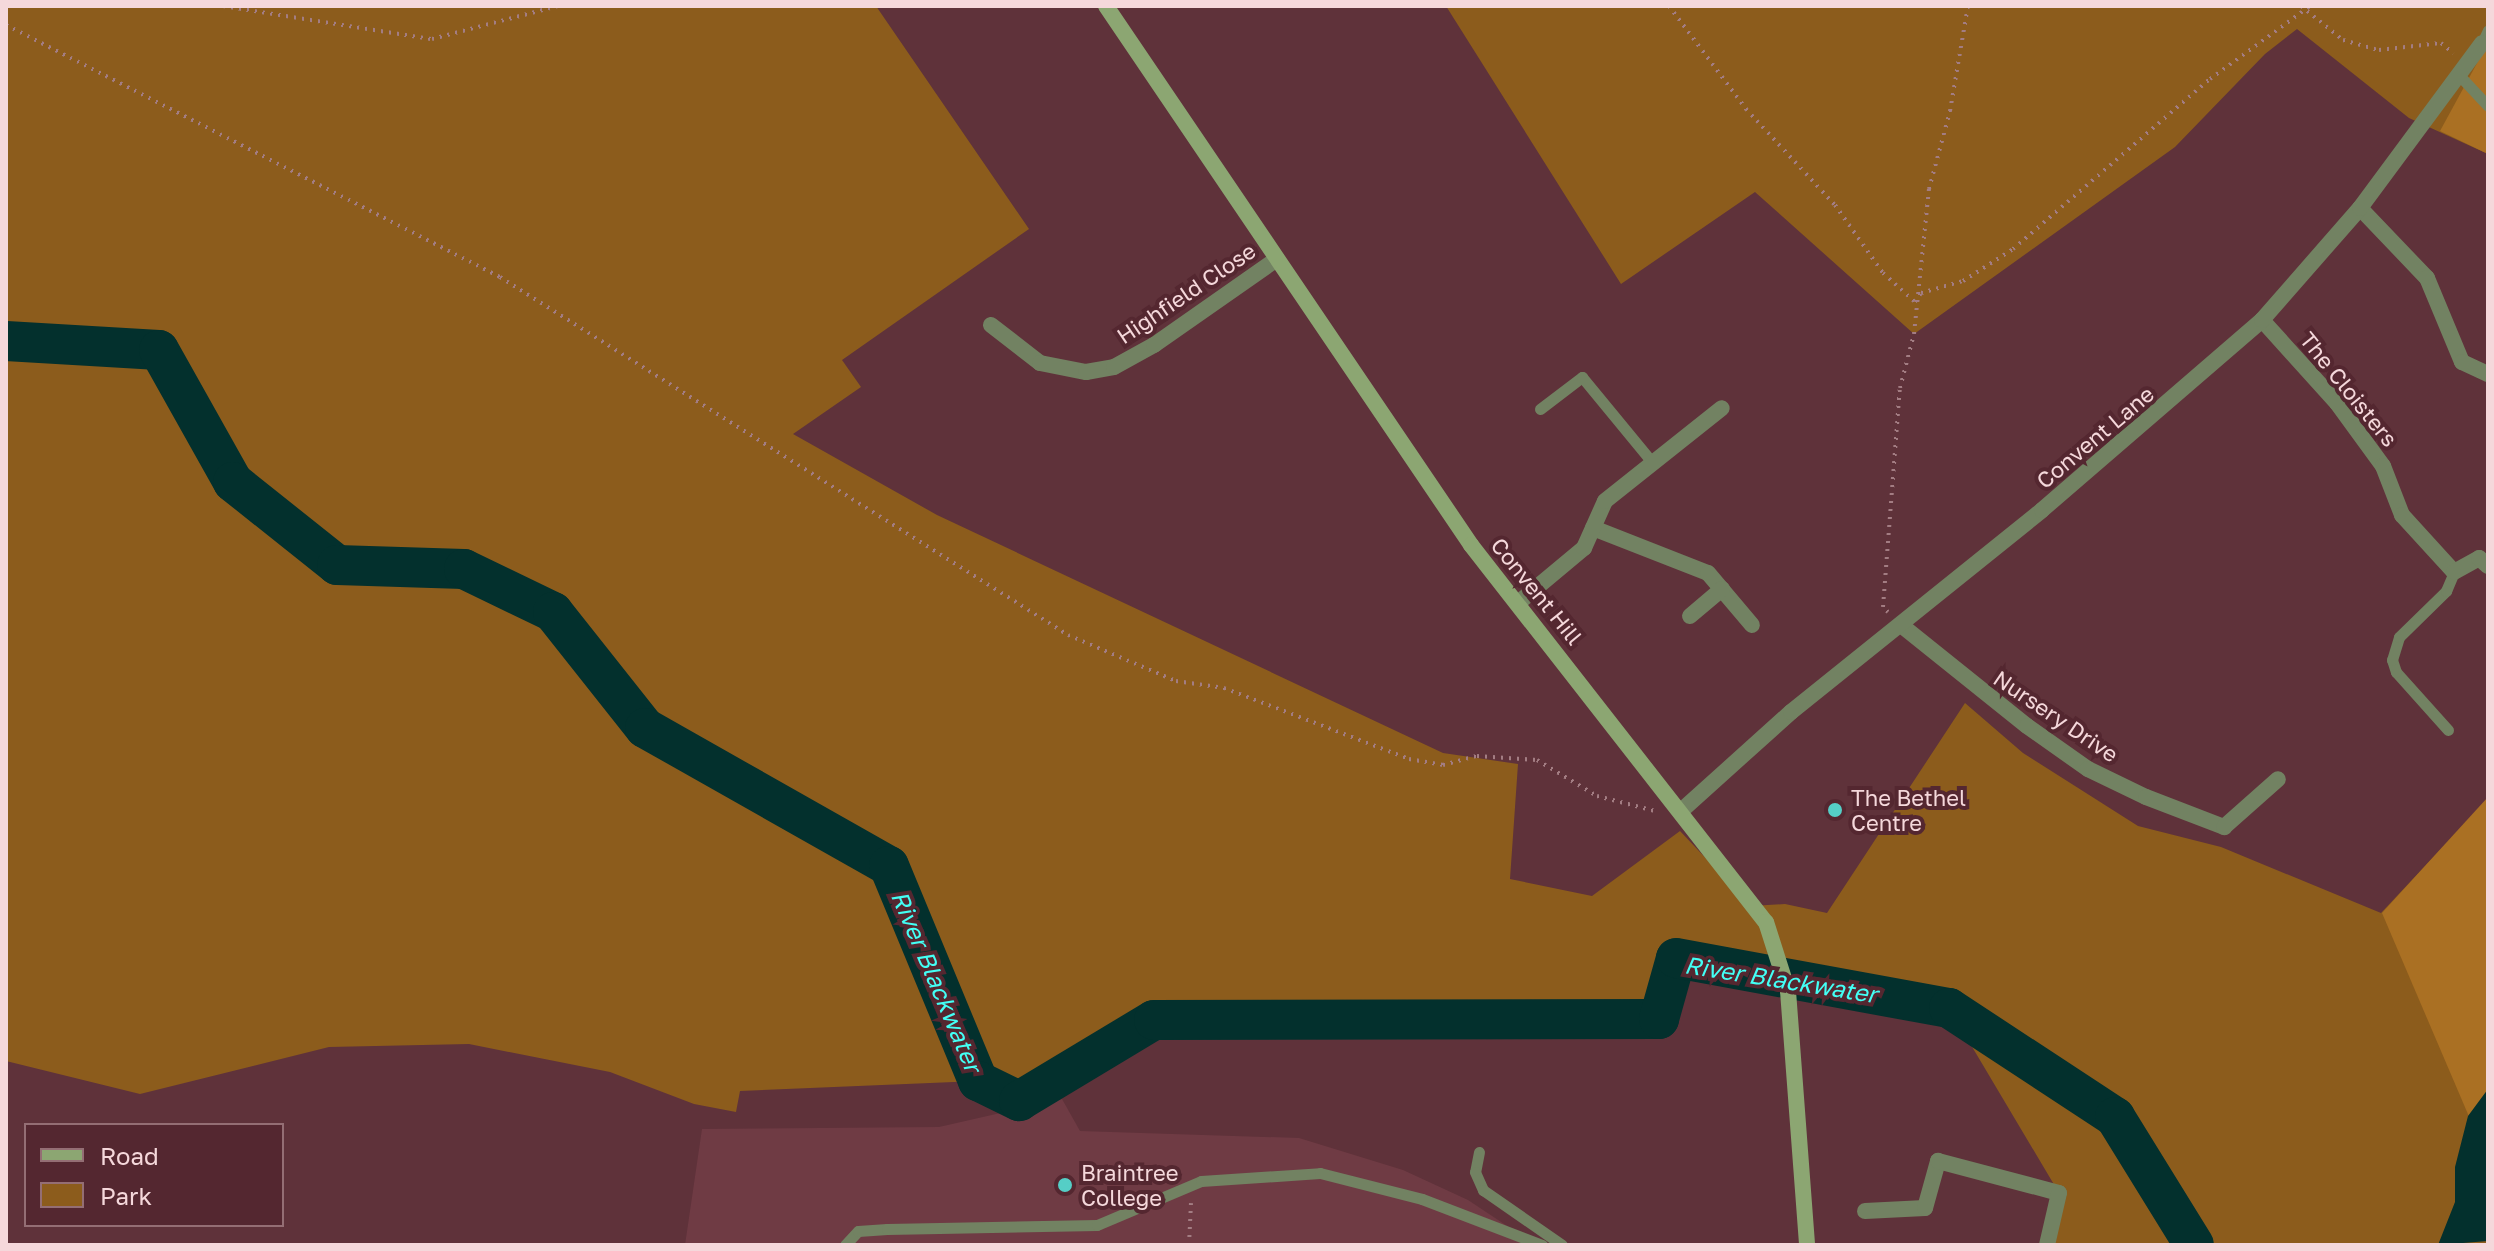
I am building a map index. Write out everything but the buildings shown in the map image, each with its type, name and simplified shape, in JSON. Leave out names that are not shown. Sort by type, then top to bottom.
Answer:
[{"type":"main road","name":"Convent Hill","points":[[1106,6],[1471,545],[1766,922],[1782,961],[1792,1020],[1807,1245]]},
{"type":"street","name":"Convent Lane","points":[[1681,811],[1791,712],[2201,378],[2262,320],[2360,208],[2464,69],[2485,36]]},
{"type":"street","points":[[2360,208],[2427,278],[2462,362],[2488,374]]},
{"type":"street","name":"Highfield Close","points":[[991,325],[1040,363],[1086,372],[1114,367],[1154,345],[1277,259]]},
{"type":"street","name":"The Cloisters","points":[[2262,320],[2337,403],[2383,466],[2402,515],[2454,572]]},
{"type":"street","points":[[1518,603],[1584,548],[1605,501],[1722,408]]},
{"type":"street","points":[[1593,528],[1708,573],[1752,625]]},
{"type":"street","points":[[2454,572],[2479,558],[2488,566]]},
{"type":"street","points":[[1690,616],[1722,589]]},
{"type":"street","name":"Nursery Drive","points":[[1901,625],[2027,726],[2088,769],[2146,797],[2224,827],[2278,779]]},
{"type":"street","points":[[1865,1211],[1925,1208],[1938,1161],[2059,1193],[2047,1245]]},
{"type":"lane","points":[[2464,69],[2488,106]]},
{"type":"lane","points":[[1540,409],[1582,377],[1652,462]]},
{"type":"lane","points":[[2448,730],[2396,672],[2392,660],[2399,637],[2446,591],[2454,572]]},
{"type":"lane","points":[[1479,1152],[1475,1172],[1483,1190],[1562,1245]]},
{"type":"lane","points":[[845,1245],[858,1231],[1097,1225],[1191,1184],[1320,1173],[1422,1199],[1542,1245]]},
{"type":"path","points":[[223,6],[432,39],[558,6]]},
{"type":"path","points":[[1669,6],[1746,109],[1835,205],[1883,273],[1915,302]]},
{"type":"path","points":[[1901,625],[1883,607],[1893,446],[1929,189],[1950,111],[1968,6]]},
{"type":"path","points":[[2301,6],[2309,9],[2343,40],[2379,50],[2441,43],[2464,69]]},
{"type":"path","points":[[1915,302],[1921,293],[1963,281],[2013,249],[2210,79],[2309,9]]},
{"type":"path","points":[[6,25],[500,277],[1068,635],[1176,681],[1224,688],[1409,759],[1443,765],[1477,756],[1537,760],[1597,796],[1629,802],[1694,827]]},
{"type":"path","points":[[1189,1245],[1191,1184]]},
{"type":"shaded area","points":[[2488,43],[2488,154],[2440,131]]},
{"type":"shaded area","points":[[2488,797],[2488,1161],[2382,913]]},
{"type":"shaded area","name":"Braintree College","points":[[1062,1099],[1080,1131],[1299,1138],[1403,1170],[1468,1200],[1536,1245],[685,1245],[702,1129],[939,1127]]},
{"type":"green space","points":[[6,6],[876,6],[1029,229],[842,360],[861,387],[793,434],[937,515],[1443,753],[1518,764],[1510,879],[1592,896],[1680,831],[1751,906],[1785,904],[1827,913],[1965,703],[2023,753],[2138,826],[2221,847],[2381,913],[2488,799],[2488,1245],[2054,1245],[2059,1193],[1949,1008],[1677,959],[1659,1019],[1155,1020],[1019,1101],[978,1081],[740,1091],[736,1112],[694,1104],[610,1072],[469,1044],[329,1047],[140,1094],[6,1061]]},
{"type":"green space","points":[[1446,6],[2488,6],[2488,154],[2409,118],[2297,29],[2265,54],[2175,147],[1914,334],[1755,192],[1621,284]]},
{"type":"water","points":[[2488,1089],[2488,1241],[2438,1245],[2455,1202],[2455,1167],[2468,1116]]},
{"type":"waterway","name":"River Blackwater","points":[[6,341],[159,350],[233,482],[337,565],[464,569],[553,612],[645,728],[889,866],[978,1081],[1019,1101],[1154,1020],[1659,1019],[1676,958],[1949,1008],[2115,1117],[2194,1245]]},
{"type":"place","name":"The Bethel Centre","points":[[1835,810]]},
{"type":"place","name":"Braintree College","points":[[1065,1185]]}]
